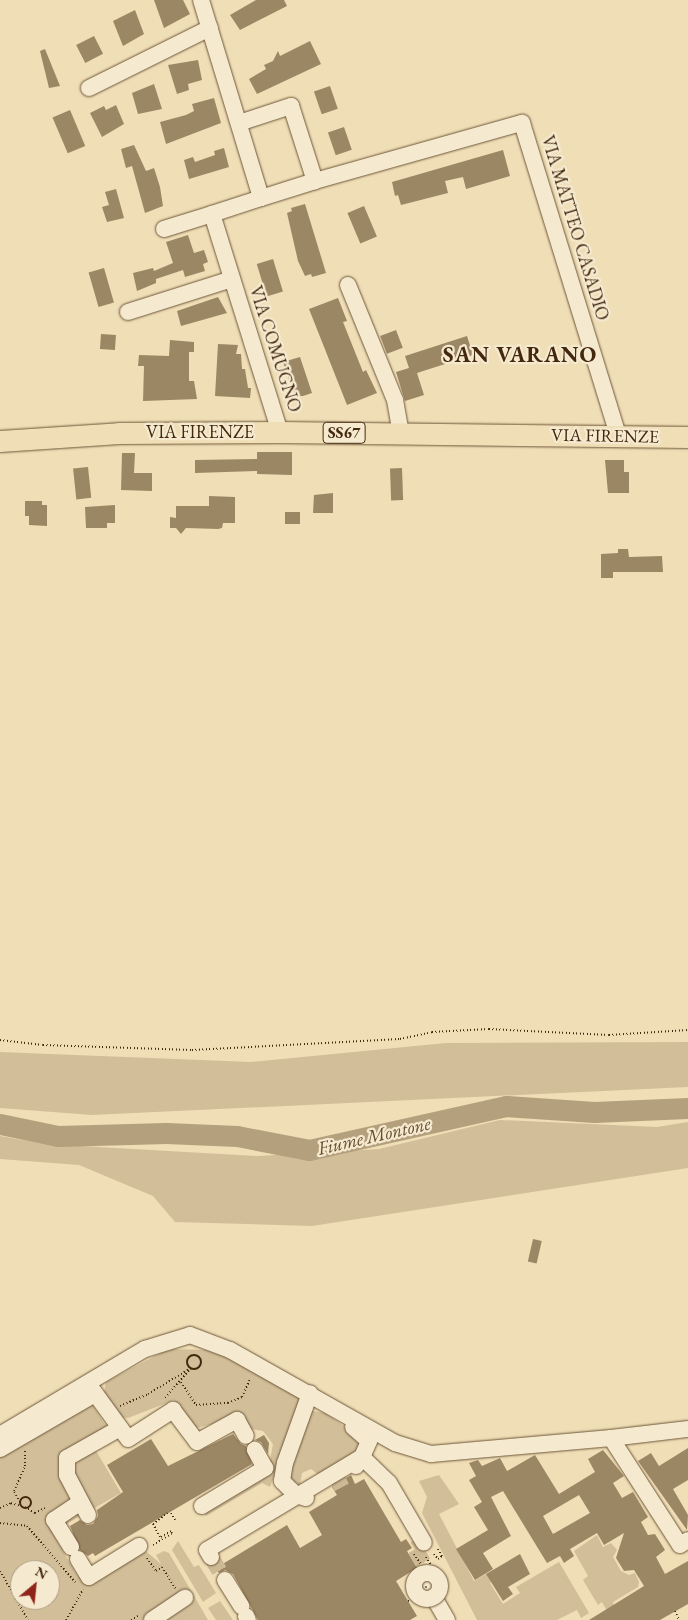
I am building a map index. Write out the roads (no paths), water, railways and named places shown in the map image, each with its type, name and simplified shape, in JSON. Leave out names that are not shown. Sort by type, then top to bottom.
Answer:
[{"type":"main road","name":"VIA FIRENZE","points":[[0,441],[119,433],[280,432],[688,437]]},
{"type":"street","points":[[201,0],[262,198]]},
{"type":"street","points":[[89,88],[210,28]]},
{"type":"street","points":[[164,230],[315,180],[291,106],[238,122]]},
{"type":"street","name":"VIA MATTEO CASADIO","points":[[315,180],[522,123],[618,435]]},
{"type":"street","name":"VIA COMUGNO","points":[[212,214],[280,432]]},
{"type":"street","name":"VIA COMUGNO","points":[[128,312],[232,279]]},
{"type":"street","points":[[348,285],[395,400],[401,434]]},
{"type":"street","points":[[0,1449],[91,1389],[145,1349],[190,1335],[230,1350],[310,1393],[395,1443],[431,1454],[611,1438],[688,1429]]},
{"type":"street","points":[[0,1435],[91,1389]]},
{"type":"street","points":[[91,1389],[126,1436]]},
{"type":"street","points":[[310,1393],[334,1416],[369,1441],[362,1457],[350,1474]]},
{"type":"street","points":[[310,1393],[285,1463],[282,1481],[296,1495],[306,1498],[331,1484]]},
{"type":"street","points":[[144,1548],[90,1577],[54,1520],[85,1509],[67,1475],[68,1458],[126,1436],[173,1410],[197,1442],[237,1420],[265,1468],[202,1506]]},
{"type":"street","points":[[611,1438],[680,1544],[688,1540]]},
{"type":"street","points":[[211,1556],[207,1550],[362,1457]]},
{"type":"street","points":[[362,1457],[389,1483],[438,1580],[439,1592],[430,1599],[413,1599]]},
{"type":"street","points":[[225,1580],[245,1614]]},
{"type":"street","points":[[145,1618],[181,1595]]},
{"type":"street","points":[[436,1601],[447,1620]]},
{"type":"waterway","name":"Fiume Montone","points":[[0,1124],[58,1136],[166,1133],[237,1136],[309,1150],[506,1106],[594,1112],[688,1108]]},
{"type":"tunnel","points":[[331,1484],[350,1474]]},
{"type":"tunnel","points":[[424,1543],[415,1549],[434,1581]]},
{"type":"tunnel","points":[[211,1557],[225,1580]]},
{"type":"district","name":"SAN VARANO","points":[[520,355]]}]
